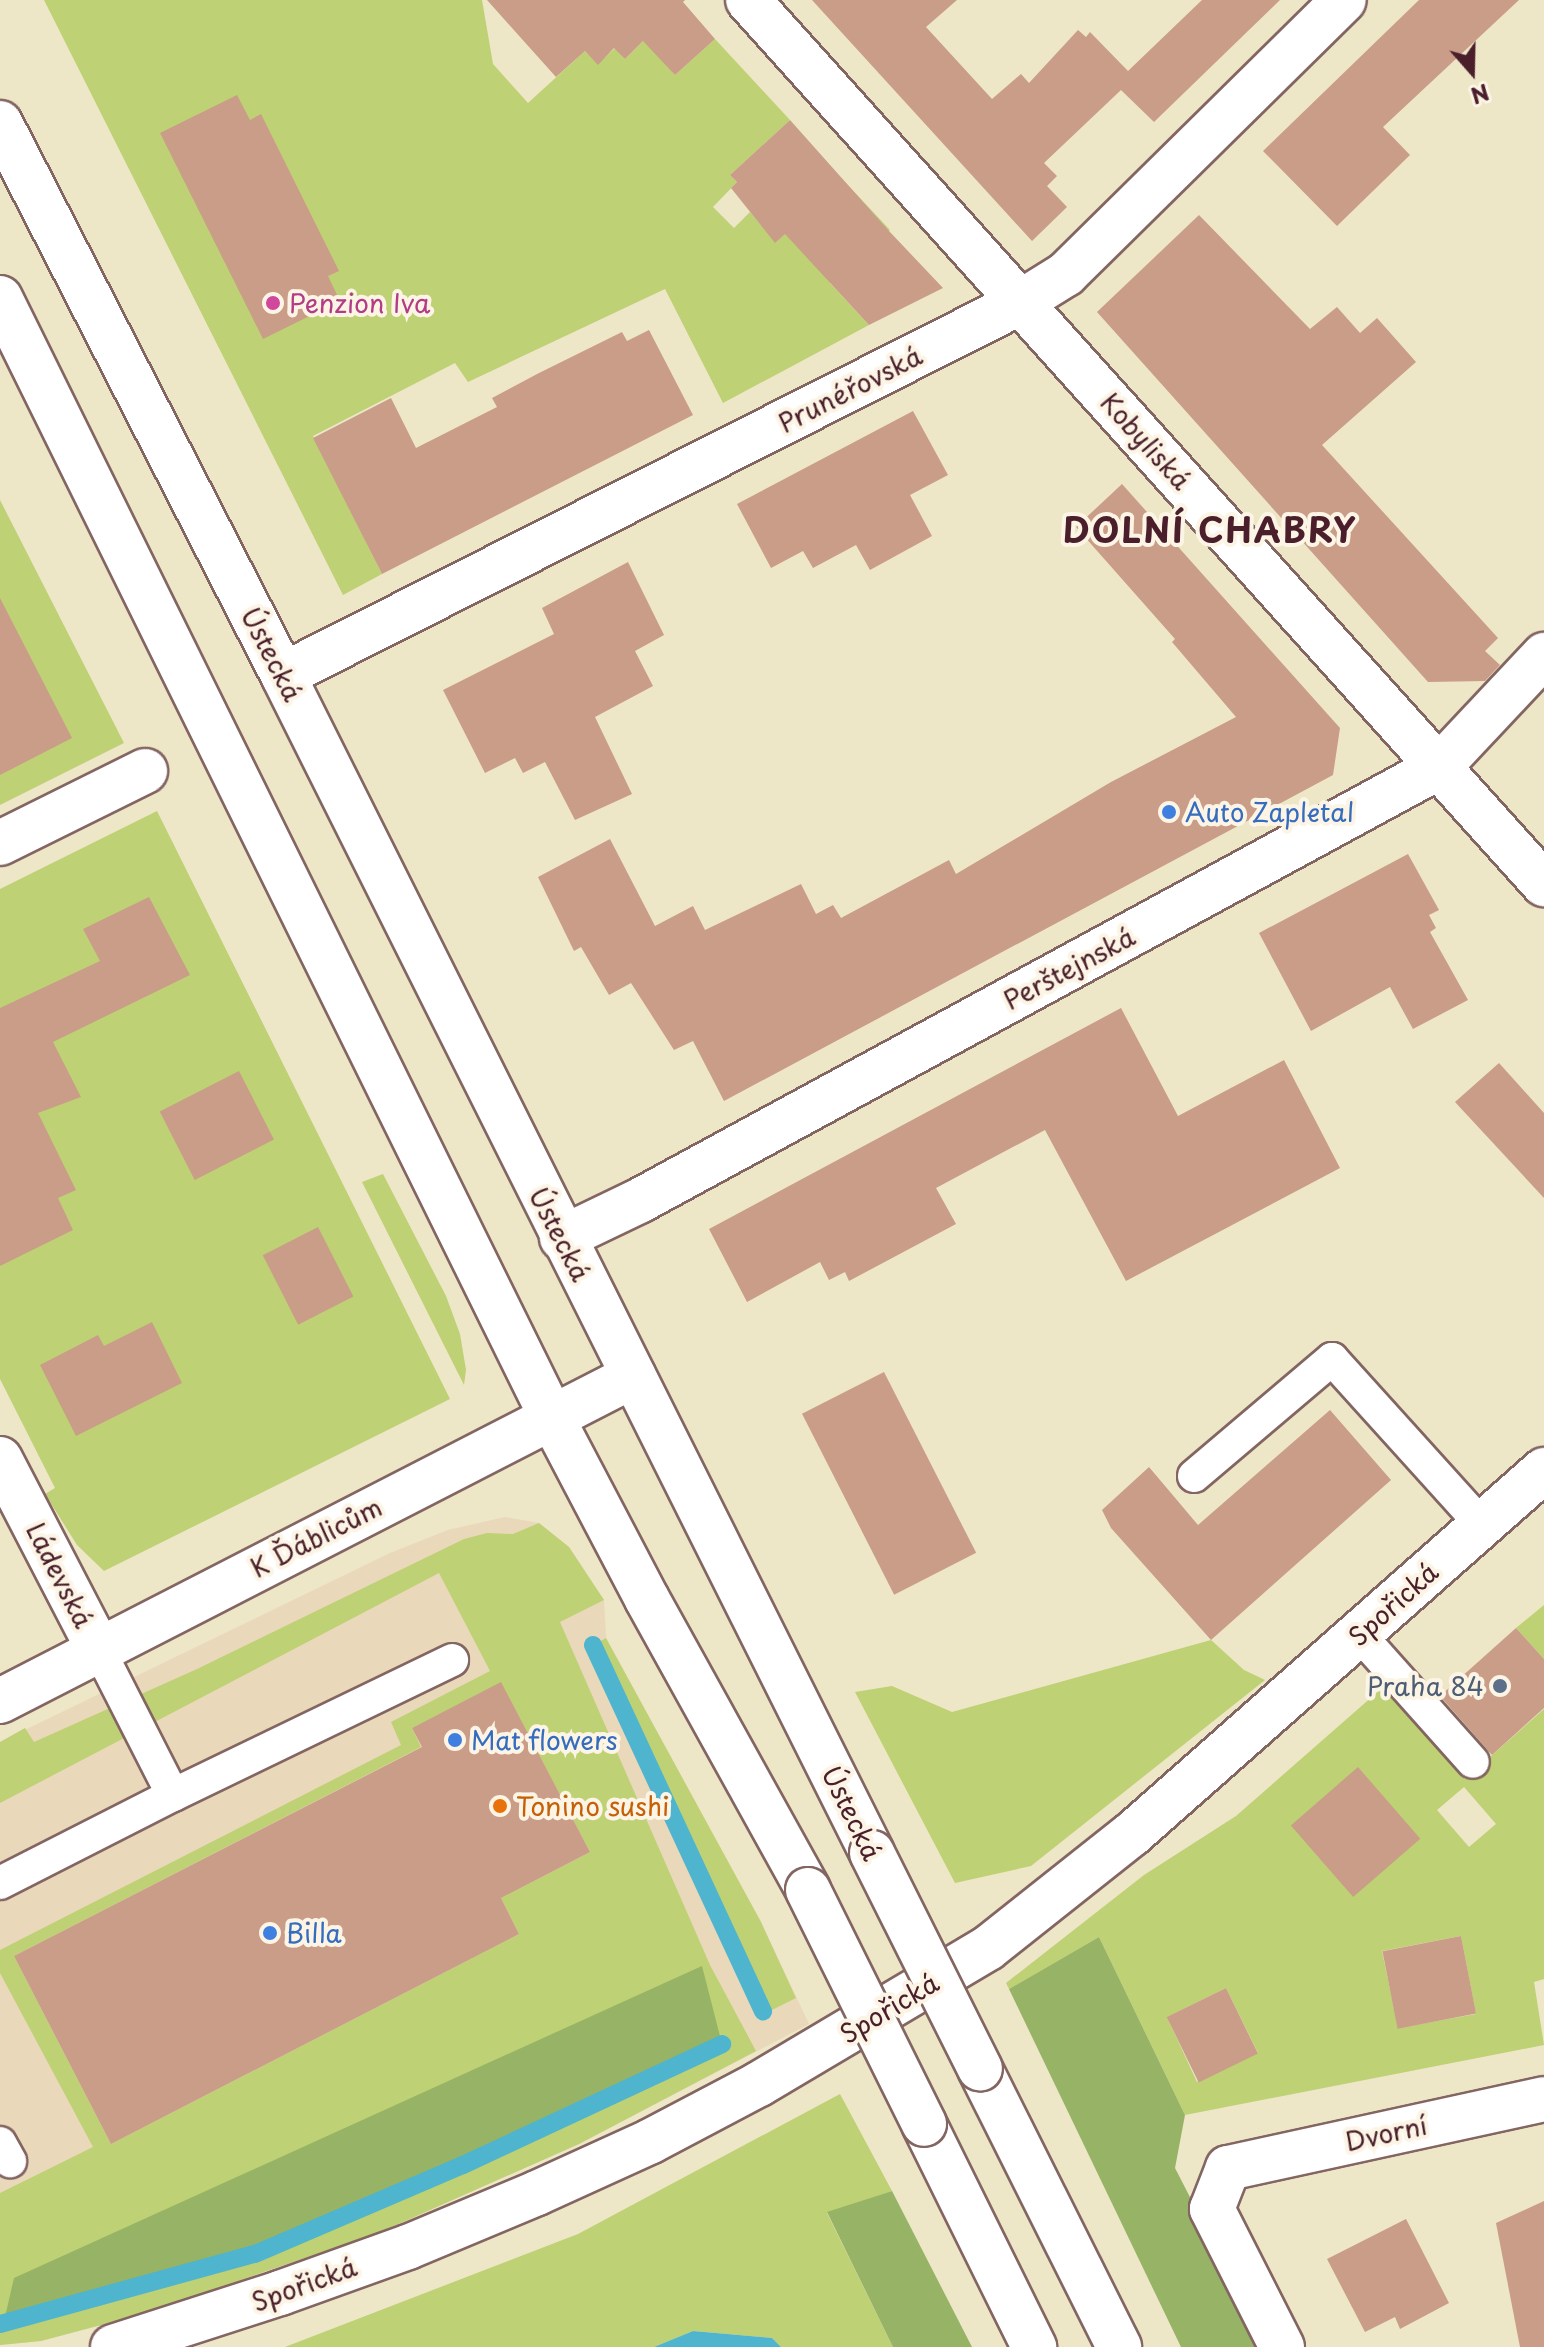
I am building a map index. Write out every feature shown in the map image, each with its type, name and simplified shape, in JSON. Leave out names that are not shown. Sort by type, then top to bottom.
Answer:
[{"type":"street","name":"Kobyliská","points":[[748,0],[1544,884]]},
{"type":"street","name":"Prunéřovská","points":[[283,675],[1021,302],[1066,274],[1344,0]]},
{"type":"street","name":"Ústecká","points":[[0,123],[283,675],[1119,2347]]},
{"type":"street","points":[[0,298],[552,1418],[808,1890],[1034,2347]]},
{"type":"street","name":"Perštejnská","points":[[562,1238],[653,1193],[1439,767],[1544,655]]},
{"type":"street","points":[[0,843],[145,771]]},
{"type":"street","name":"K Ďáblicům","points":[[0,1701],[633,1376]]},
{"type":"street","name":"Ládevská","points":[[0,1459],[98,1648]]},
{"type":"street","name":"Spořická","points":[[113,2347],[210,2317],[408,2247],[651,2141],[783,2070],[988,1948],[1132,1834],[1544,1470]]},
{"type":"street","name":"Dvorní","points":[[1282,2347],[1212,2209],[1228,2168],[1544,2099]]},
{"type":"lane","points":[[1194,1476],[1332,1359],[1482,1525]]},
{"type":"lane","points":[[1359,1634],[1473,1762]]},
{"type":"lane","points":[[98,1648],[173,1795]]},
{"type":"lane","points":[[0,1883],[452,1660]]},
{"type":"shaded area","points":[[505,1517],[539,1523],[569,1547],[604,1600],[606,1638],[761,1922],[809,2024],[579,2144],[376,2234],[131,2317],[41,2341],[0,2345],[0,1742],[390,1553],[448,1530]]},
{"type":"green space","points":[[44,0],[482,0],[493,64],[528,103],[585,51],[598,64],[615,48],[625,59],[645,39],[675,75],[715,39],[790,120],[730,175],[737,182],[713,207],[734,228],[750,212],[775,242],[845,182],[890,230],[830,283],[869,325],[723,403],[665,289],[468,382],[455,363],[313,436],[382,574],[343,595]]},
{"type":"green space","points":[[0,500],[124,743],[0,805]]},
{"type":"green space","points":[[157,811],[450,1399],[104,1571],[77,1545],[45,1494],[55,1488],[0,1379],[0,889]]},
{"type":"green space","points":[[383,1174],[446,1296],[460,1334],[466,1370],[464,1385],[362,1182]]},
{"type":"green space","points":[[539,1523],[569,1547],[604,1600],[560,1622],[710,1965],[756,2051],[579,2144],[376,2234],[131,2317],[41,2341],[0,2345],[0,2193],[93,2147],[0,1973],[0,1950],[401,1745],[391,1722],[490,1671],[439,1573],[0,1803],[0,1742],[25,1728],[34,1742],[197,1669],[464,1539],[487,1533],[513,1534]],"holes":[[[501,1683],[590,1852],[501,1898],[519,1934],[111,2144],[14,1956],[421,1747],[412,1728]]]},
{"type":"green space","points":[[1544,1605],[1544,1659],[1516,1628]]},
{"type":"green space","points":[[606,1638],[761,1922],[796,1998],[760,2016],[590,1647]]},
{"type":"green space","points":[[1211,1640],[1244,1670],[1265,1680],[1031,1866],[955,1883],[855,1692],[892,1686],[952,1712]]},
{"type":"green space","points":[[1382,1688],[1465,1779],[1544,1709],[1544,1979],[1534,1982],[1544,2045],[1185,2115],[1099,1937],[1009,1989],[1006,1983],[1144,1875],[1236,1816]],"holes":[[[1358,1768],[1407,1824],[1341,1881],[1292,1826]],[[1464,1787],[1496,1824],[1469,1847],[1437,1810]],[[1461,1936],[1476,2014],[1398,2028],[1382,1951]],[[1226,1988],[1258,2053],[1197,2082],[1167,2017]]]},
{"type":"green space","points":[[1099,1937],[1185,2115],[1175,2168],[1267,2347],[1181,2347],[1009,1989]]},
{"type":"green space","points":[[702,1966],[722,2044],[270,2242],[5,2317],[14,2278]]},
{"type":"green space","points":[[840,2094],[892,2191],[827,2213],[893,2347],[781,2347],[772,2338],[693,2331],[654,2347],[285,2347],[578,2234]]},
{"type":"green space","points":[[892,2191],[972,2347],[893,2347],[827,2212]]},
{"type":"water","points":[[693,2331],[772,2338],[781,2347],[654,2347]]},
{"type":"building","points":[[487,0],[685,0],[683,2],[715,39],[675,75],[643,41],[625,59],[614,48],[598,65],[585,51],[556,77]]},
{"type":"building","points":[[812,0],[957,0],[926,27],[992,99],[1021,74],[1029,83],[1078,30],[1086,37],[1090,32],[1128,71],[1202,0],[1280,0],[1154,122],[1121,90],[1044,163],[1057,176],[1047,186],[1067,207],[1032,241]]},
{"type":"building","points":[[1419,0],[1519,0],[1383,127],[1410,155],[1337,226],[1263,151]]},
{"type":"building","points":[[237,95],[250,120],[261,114],[339,271],[328,276],[340,301],[263,339],[160,133]]},
{"type":"building","points":[[790,120],[943,288],[869,325],[785,234],[775,243],[731,188],[737,182],[730,175]]},
{"type":"building","points":[[1199,215],[1310,329],[1337,307],[1360,333],[1377,318],[1416,362],[1322,445],[1498,638],[1485,651],[1500,665],[1485,681],[1428,682],[1097,312]]},
{"type":"building","points":[[649,330],[693,415],[382,574],[313,438],[391,398],[416,448],[497,407],[492,398],[539,373],[622,332],[627,341]]},
{"type":"building","points":[[913,411],[948,475],[910,495],[932,536],[870,570],[856,545],[813,568],[803,551],[771,568],[737,504]]},
{"type":"building","points":[[1122,484],[1340,728],[1333,775],[724,1101],[693,1041],[674,1050],[631,983],[609,995],[581,947],[574,951],[538,877],[610,839],[655,926],[693,906],[705,930],[801,884],[816,914],[833,905],[841,918],[949,860],[956,874],[1111,782],[1236,717],[1172,642],[1175,639],[1076,527]]},
{"type":"building","points":[[628,562],[664,635],[635,651],[653,686],[595,717],[632,794],[575,820],[545,762],[523,773],[515,758],[485,773],[443,690],[554,634],[542,608]]},
{"type":"building","points":[[0,598],[72,738],[0,775]]},
{"type":"building","points":[[1408,854],[1439,910],[1429,915],[1436,928],[1430,932],[1468,1000],[1413,1029],[1390,987],[1311,1031],[1259,933]]},
{"type":"building","points":[[149,897],[190,975],[53,1042],[81,1097],[38,1113],[76,1190],[58,1198],[73,1230],[0,1266],[0,1008],[100,961],[83,929]]},
{"type":"building","points":[[1121,1008],[1178,1116],[1284,1060],[1340,1168],[1126,1281],[1045,1130],[936,1188],[956,1224],[849,1281],[845,1272],[829,1280],[820,1262],[747,1302],[709,1229]]},
{"type":"building","points":[[1499,1063],[1544,1113],[1544,1198],[1455,1102]]},
{"type":"building","points":[[239,1071],[274,1140],[195,1180],[160,1111]]},
{"type":"building","points":[[318,1227],[353,1296],[298,1325],[263,1255]]},
{"type":"building","points":[[152,1322],[182,1383],[76,1436],[40,1365],[98,1335],[104,1346]]},
{"type":"building","points":[[884,1372],[976,1553],[894,1595],[802,1414]]},
{"type":"building","points":[[1330,1410],[1391,1480],[1211,1640],[1111,1528],[1102,1510],[1149,1467],[1198,1525]]},
{"type":"building","points":[[1516,1628],[1544,1659],[1544,1708],[1492,1755],[1440,1696]]},
{"type":"building","points":[[501,1682],[590,1852],[501,1898],[519,1934],[111,2144],[14,1956],[422,1747],[412,1728]]},
{"type":"building","points":[[1358,1767],[1420,1839],[1353,1897],[1291,1825]]},
{"type":"building","points":[[1461,1936],[1476,2014],[1398,2029],[1382,1951]]},
{"type":"building","points":[[1226,1988],[1258,2054],[1199,2083],[1167,2017]]},
{"type":"building","points":[[1544,2201],[1544,2347],[1520,2347],[1496,2223]]},
{"type":"building","points":[[1406,2219],[1449,2303],[1400,2329],[1395,2317],[1365,2332],[1327,2259]]},
{"type":"waterway","points":[[593,1645],[763,2011]]},
{"type":"waterway","points":[[0,2324],[255,2254],[463,2165],[722,2044]]},
{"type":"place","name":"Penzion Iva","points":[[273,303]]},
{"type":"place","name":"Auto Zapletal","points":[[1169,812]]},
{"type":"place","name":"Praha 84","points":[[1500,1686]]},
{"type":"place","name":"Mat flowers","points":[[455,1740]]},
{"type":"place","name":"Tonino sushi","points":[[500,1806]]},
{"type":"place","name":"Billa","points":[[270,1933]]},
{"type":"district","name":"DOLNÍ CHABRY","points":[[1210,530]]}]
